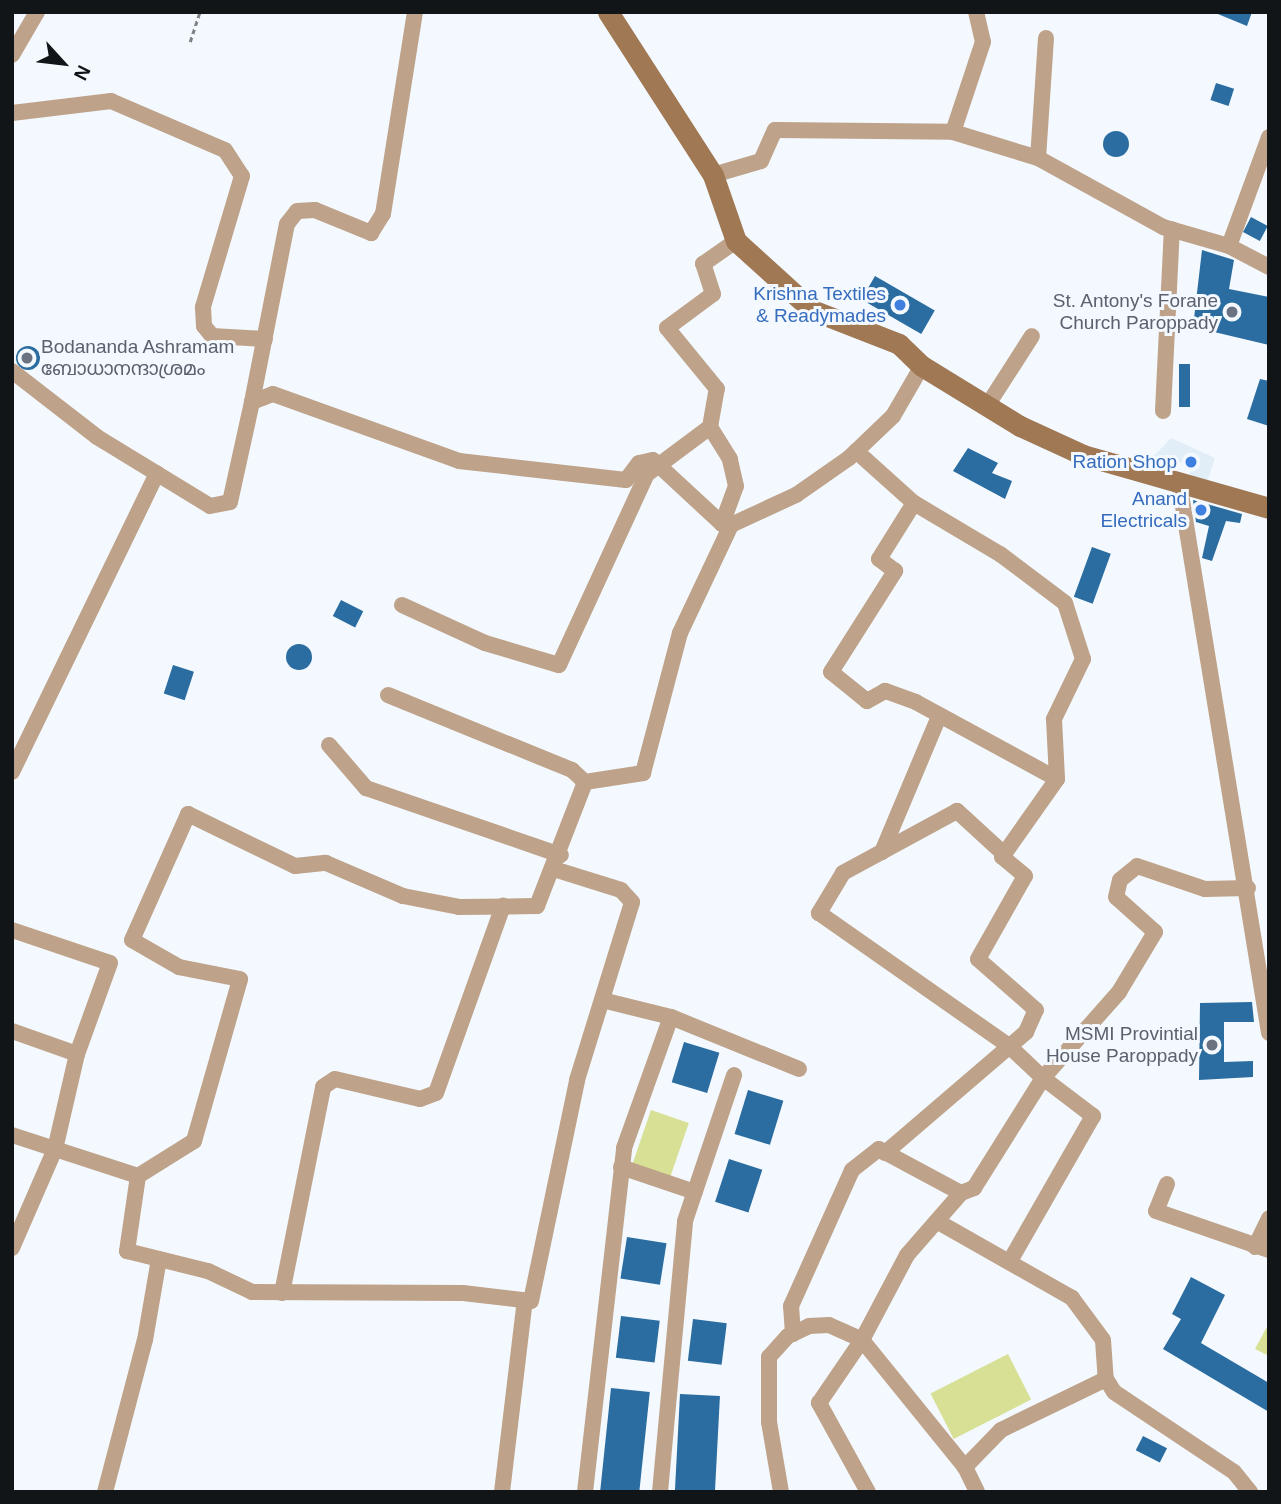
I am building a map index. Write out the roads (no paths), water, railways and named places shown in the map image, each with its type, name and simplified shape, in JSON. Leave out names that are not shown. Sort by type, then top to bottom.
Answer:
[{"type":"main road","points":[[608,12],[713,175],[736,241],[811,310],[899,344],[922,366],[987,406],[1083,455],[1269,508]]},
{"type":"street","points":[[12,55],[37,12]]},
{"type":"street","points":[[12,372],[53,407],[210,506],[230,502],[265,339],[281,240],[297,211],[315,210],[359,230],[376,230],[387,204],[415,12]]},
{"type":"street","points":[[953,132],[983,42],[976,12]]},
{"type":"street","points":[[1038,158],[1046,38]]},
{"type":"street","points":[[12,113],[111,101],[225,150],[242,176],[203,307],[204,326],[212,336],[265,339]]},
{"type":"street","points":[[713,175],[761,161],[775,130],[953,132],[1038,158],[1171,229],[1229,246],[1269,267]]},
{"type":"street","points":[[1229,246],[1269,136]]},
{"type":"street","points":[[1163,411],[1171,229]]},
{"type":"street","points":[[585,782],[643,773],[680,633],[727,524],[736,486],[730,459],[710,428],[717,389],[667,328],[713,294],[703,264],[736,241]]},
{"type":"street","points":[[987,406],[1032,336]]},
{"type":"street","points":[[727,524],[796,495],[856,451],[893,416],[922,366]]},
{"type":"street","points":[[252,402],[274,394],[459,461],[626,480],[644,460],[660,464],[727,524]]},
{"type":"street","points":[[402,605],[485,643],[558,665],[647,474],[710,428]]},
{"type":"street","points":[[856,451],[914,503],[1000,554],[1065,603],[1083,659],[1054,719],[1057,779],[1004,854]]},
{"type":"street","points":[[12,772],[157,473]]},
{"type":"street","points":[[1179,482],[1248,888],[1269,1033]]},
{"type":"street","points":[[914,503],[879,559],[895,571],[831,672],[867,701],[885,691],[916,702],[938,719],[1057,779]]},
{"type":"street","points":[[388,695],[572,770],[585,782]]},
{"type":"street","points":[[882,852],[938,719]]},
{"type":"street","points":[[132,940],[179,967],[240,979],[194,1141],[138,1176],[127,1251],[208,1271],[252,1292],[531,1301],[577,1080],[632,902],[621,890],[558,862],[366,788],[329,745]]},
{"type":"street","points":[[12,1248],[55,1149],[77,1054],[110,963],[132,940],[188,814],[295,866],[326,863],[403,896],[503,906],[537,906],[558,862],[585,782]]},
{"type":"street","points":[[885,1153],[1009,1046],[1027,1032],[1036,1010],[978,959],[1025,876],[957,811],[843,873],[819,913],[1009,1046],[1043,1078],[1093,1116],[1010,1261]]},
{"type":"street","points":[[868,1492],[819,1402],[862,1340],[907,1255],[940,1223],[961,1193],[974,1188],[1043,1078],[1119,992],[1155,932],[1120,903],[1120,880],[1137,866],[1205,889],[1248,888]]},
{"type":"street","points":[[282,1293],[323,1087],[335,1079],[420,1099],[436,1093],[503,906]]},
{"type":"street","points":[[12,930],[110,963]]},
{"type":"street","points":[[602,1000],[671,1017],[799,1069]]},
{"type":"street","points":[[585,1492],[621,1167],[671,1017]]},
{"type":"street","points":[[12,1031],[77,1054]]},
{"type":"street","points":[[660,1492],[685,1221],[734,1075]]},
{"type":"street","points":[[12,1135],[138,1176]]},
{"type":"street","points":[[793,1334],[791,1306],[852,1170],[879,1149],[961,1193]]},
{"type":"street","points":[[621,1167],[695,1192]]},
{"type":"street","points":[[1167,1184],[1156,1211],[1262,1248],[1269,1218]]},
{"type":"street","points":[[940,1223],[1072,1298],[1093,1320],[1103,1340],[1106,1379],[1114,1392],[1234,1472],[1250,1492]]},
{"type":"street","points":[[105,1492],[145,1339],[159,1259]]},
{"type":"street","points":[[502,1492],[525,1300]]},
{"type":"street","points":[[781,1492],[765,1379],[769,1357],[793,1334],[829,1325],[862,1340],[965,1467],[977,1492]]},
{"type":"street","points":[[965,1467],[1001,1430],[1106,1379]]},
{"type":"place","name":"Krishna Textiles & Readymades","points":[[900,305]]},
{"type":"place","name":"St. Antony's Forane Church Paroppady","points":[[1232,312]]},
{"type":"place","name":"Bodananda Ashramam ബോധാനന്ദാശ്രമം","points":[[27,358]]},
{"type":"place","name":"Ration Shop","points":[[1191,462]]},
{"type":"place","name":"Anand Electricals","points":[[1201,510]]},
{"type":"place","name":"MSMI Provintial House Paroppady","points":[[1212,1045]]}]
